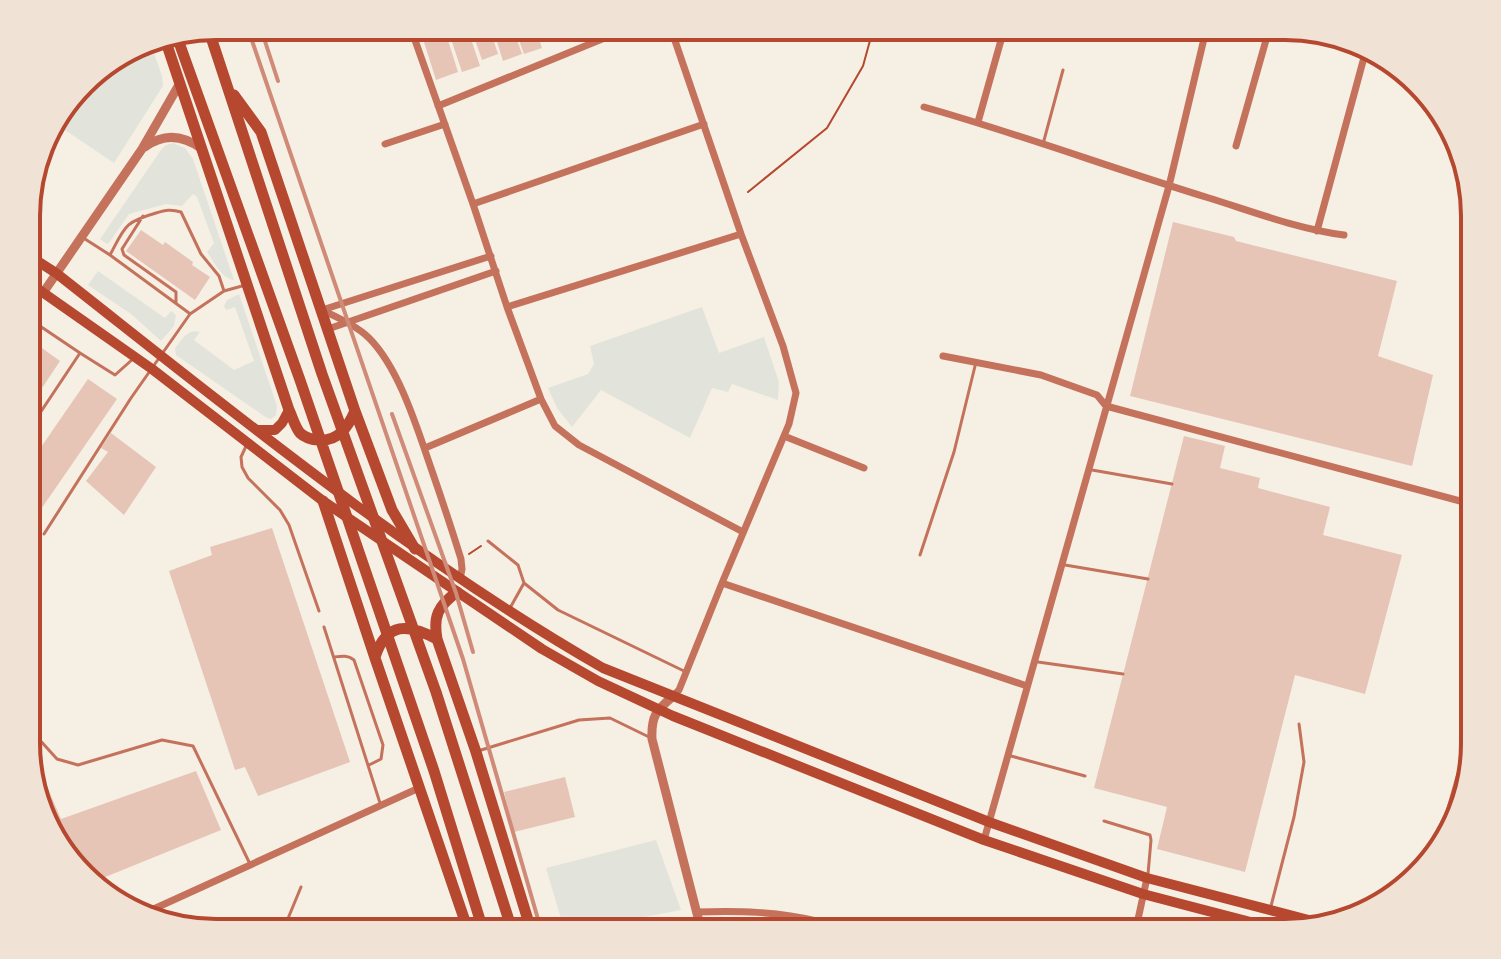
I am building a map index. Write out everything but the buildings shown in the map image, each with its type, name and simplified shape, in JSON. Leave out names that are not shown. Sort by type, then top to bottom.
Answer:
[{"type":"main road","points":[[212,40],[322,374],[436,692],[508,919]]},
{"type":"main road","points":[[180,44],[300,380],[434,771],[480,919]]},
{"type":"main road","points":[[168,47],[289,410],[300,433],[312,440],[326,441],[338,436],[349,425],[355,411]]},
{"type":"main road","points":[[228,87],[261,132],[355,411],[392,510],[415,549]]},
{"type":"main road","points":[[40,263],[415,549],[548,637],[603,668],[989,822],[1147,878],[1302,918]]},
{"type":"main road","points":[[40,291],[152,369],[323,501],[542,649],[598,681],[658,709],[984,840],[1143,894],[1239,919]]},
{"type":"main road","points":[[256,430],[275,430],[289,410]]},
{"type":"main road","points":[[323,501],[464,919]]},
{"type":"main road","points":[[457,592],[445,600],[438,612],[435,625],[437,639],[528,919]]},
{"type":"main road","points":[[375,658],[379,645],[390,633],[404,627],[417,629],[437,639]]},
{"type":"street","points":[[415,40],[507,307],[541,399],[555,426],[579,445],[743,532]]},
{"type":"street","points":[[438,106],[600,40]]},
{"type":"street","points":[[675,40],[783,346],[796,393],[789,424],[679,690],[658,709],[653,718],[652,739],[699,919]]},
{"type":"street","points":[[978,122],[1001,40]]},
{"type":"street","points":[[984,840],[1169,186],[1204,40]]},
{"type":"street","points":[[1236,146],[1266,40]]},
{"type":"street","points":[[1317,231],[1364,58]]},
{"type":"street","points":[[43,293],[142,149],[180,83]]},
{"type":"street","points":[[924,107],[1169,186],[1317,231],[1344,235]]},
{"type":"street","points":[[385,144],[445,124]]},
{"type":"street","points":[[473,204],[704,124]]},
{"type":"street","points":[[142,149],[166,137],[179,137],[202,149]]},
{"type":"street","points":[[507,307],[741,234]]},
{"type":"street","points":[[322,310],[491,256]]},
{"type":"street","points":[[328,329],[496,271]]},
{"type":"street","points":[[322,310],[368,337],[386,360],[425,448],[461,559],[460,579]]},
{"type":"street","points":[[943,356],[1041,375],[1097,395],[1106,406],[1461,501]]},
{"type":"street","points":[[425,448],[541,399]]},
{"type":"street","points":[[784,436],[864,468]]},
{"type":"street","points":[[722,583],[1027,686]]},
{"type":"street","points":[[155,908],[419,788]]},
{"type":"street","points":[[1138,919],[1147,878]]},
{"type":"street","points":[[697,912],[745,911],[806,919]]},
{"type":"lane","points":[[1043,144],[1063,70]]},
{"type":"lane","points":[[110,255],[125,227],[134,219],[170,209],[181,212],[201,254],[219,276],[224,291]]},
{"type":"lane","points":[[143,216],[122,249],[124,255],[176,292],[176,303]]},
{"type":"lane","points":[[82,237],[190,314]]},
{"type":"lane","points":[[44,534],[131,398],[190,314],[224,291],[247,284]]},
{"type":"lane","points":[[40,326],[115,375],[135,357]]},
{"type":"lane","points":[[40,413],[80,353]]},
{"type":"lane","points":[[920,555],[954,452],[976,362]]},
{"type":"lane","points":[[247,444],[241,457],[242,467],[248,478],[280,510],[289,525],[319,611]]},
{"type":"lane","points":[[1088,469],[1172,484]]},
{"type":"lane","points":[[488,541],[518,565],[524,583],[558,610],[686,672]]},
{"type":"lane","points":[[1061,565],[1148,579]]},
{"type":"lane","points":[[508,611],[524,583]]},
{"type":"lane","points":[[324,627],[381,804]]},
{"type":"lane","points":[[334,657],[351,657],[354,660],[383,745],[381,759],[369,765]]},
{"type":"lane","points":[[1034,661],[1123,674]]},
{"type":"lane","points":[[476,752],[579,720],[610,718],[652,739]]},
{"type":"lane","points":[[1270,910],[1294,817],[1304,762],[1299,724]]},
{"type":"lane","points":[[40,740],[57,759],[78,765],[162,740],[193,746],[250,864]]},
{"type":"lane","points":[[1008,755],[1085,776]]},
{"type":"lane","points":[[1104,821],[1150,835],[1147,878]]},
{"type":"lane","points":[[288,919],[301,887]]},
{"type":"path","points":[[748,192],[827,128],[863,66],[870,40]]},
{"type":"path","points":[[461,559],[488,541]]},
{"type":"shaded area","points":[[153,51],[163,86],[114,163],[63,129],[76,109],[100,84],[118,70]]},
{"type":"shaded area","points":[[173,143],[185,148],[193,159],[234,280],[222,273],[207,252],[214,243],[197,197],[193,194],[182,206],[166,204],[129,214],[109,243],[100,239],[161,150]]},
{"type":"shaded area","points":[[98,271],[165,318],[171,311],[176,315],[174,326],[161,341],[131,314],[88,285]]},
{"type":"shaded area","points":[[239,294],[277,406],[276,415],[271,419],[176,355],[175,348],[188,333],[195,331],[200,332],[194,340],[234,370],[254,361],[235,307],[226,310],[224,306],[227,300]]},
{"type":"shaded area","points":[[702,307],[719,353],[764,337],[779,382],[778,400],[732,384],[728,392],[712,388],[690,438],[601,390],[572,427],[557,408],[548,388],[588,374],[594,364],[590,346]]},
{"type":"shaded area","points":[[656,840],[681,910],[634,919],[561,919],[546,868]]},
{"type":"railway","points":[[252,40],[463,659],[538,919]]},
{"type":"railway","points":[[265,40],[278,81]]},
{"type":"railway","points":[[392,414],[456,593],[473,652]]}]
